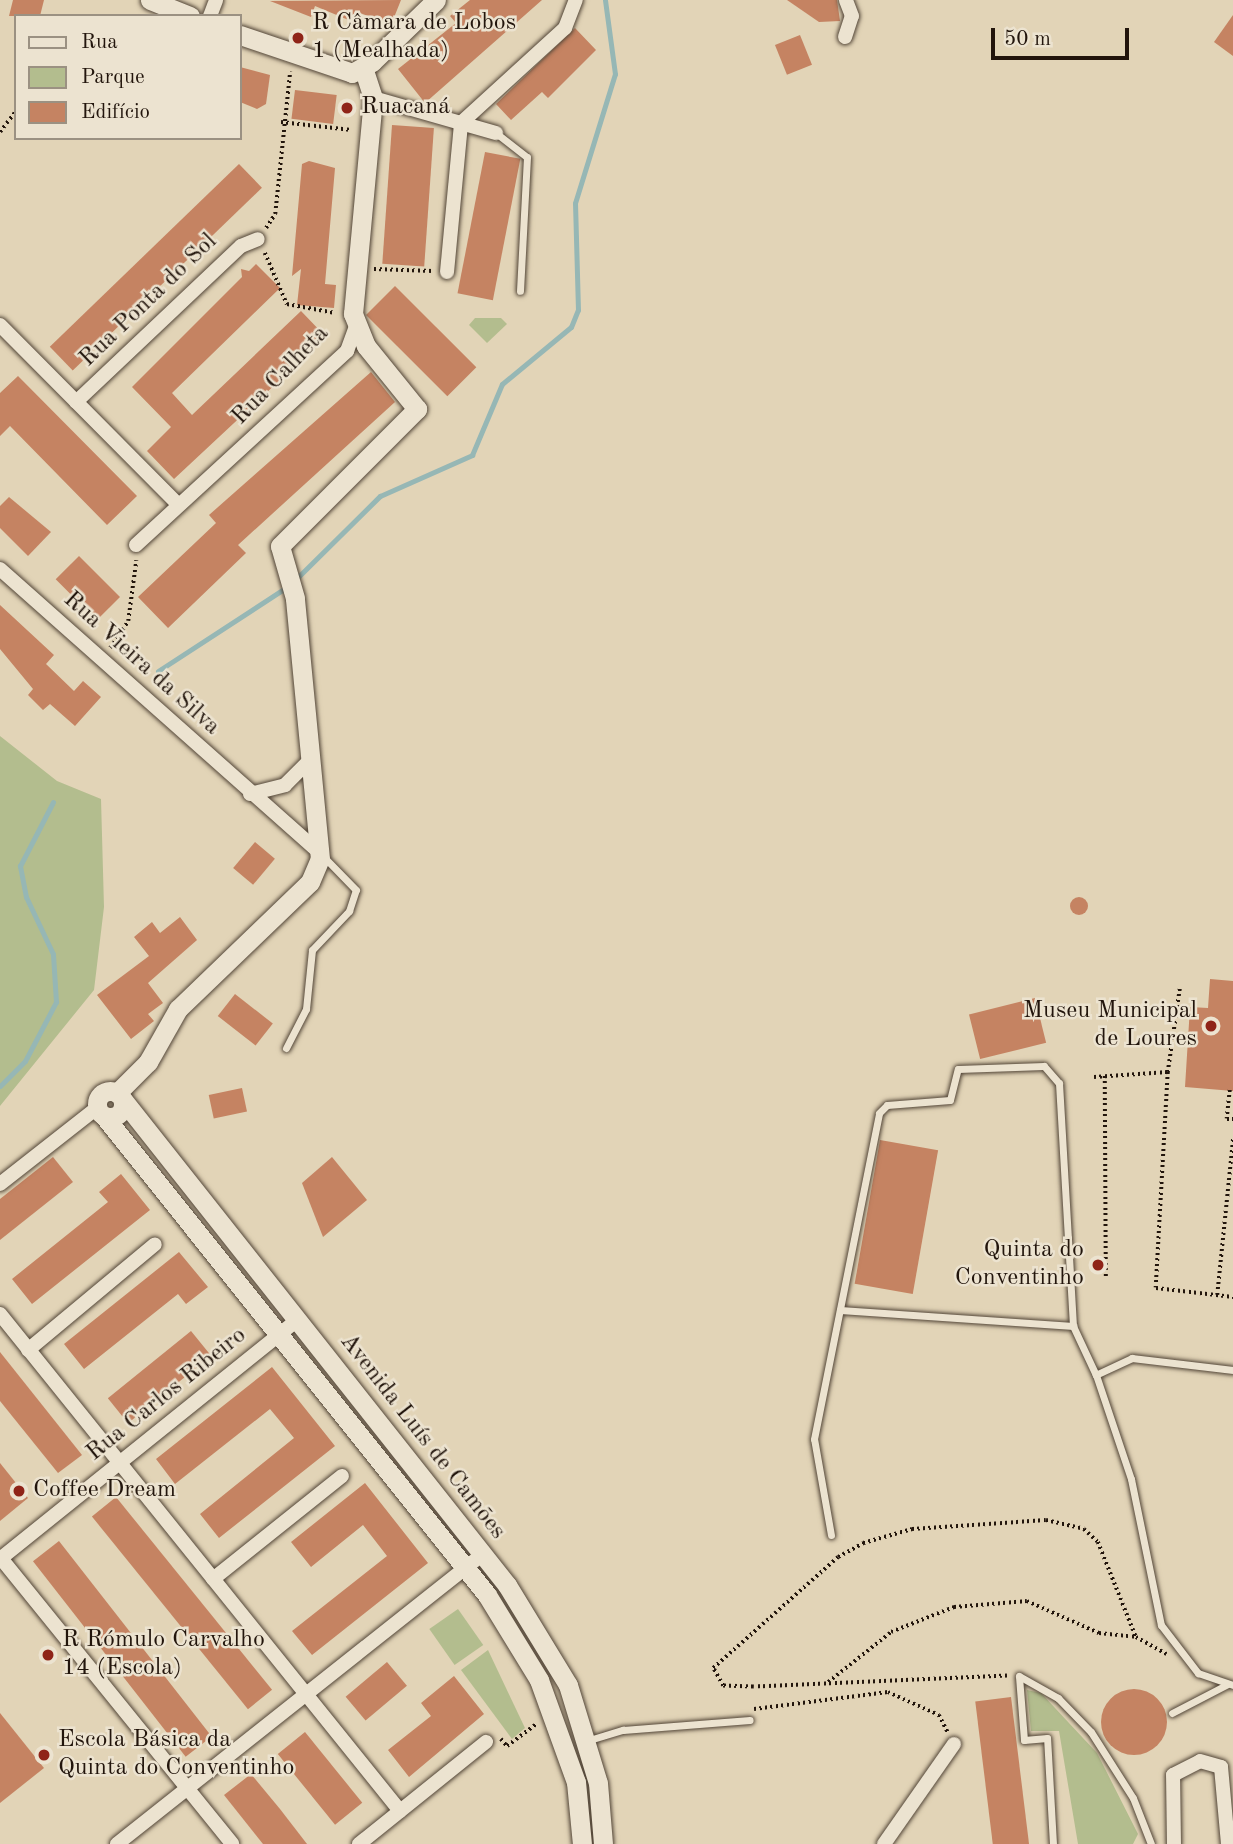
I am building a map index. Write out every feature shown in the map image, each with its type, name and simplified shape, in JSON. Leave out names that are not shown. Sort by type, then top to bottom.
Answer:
[{"type":"street","points":[[150,0],[185,14]]},
{"type":"street","points":[[242,36],[341,73],[363,68],[436,0]]},
{"type":"street","points":[[447,272],[461,123],[565,28],[576,0]]},
{"type":"street","points":[[845,37],[852,16],[846,0]]},
{"type":"street","name":"Rua Calheta","points":[[136,545],[178,504],[194,497],[346,351],[355,320],[373,98],[363,68]]},
{"type":"street","points":[[373,98],[496,133]]},
{"type":"street","name":"Rua Ponta do Sol","points":[[76,402],[241,246],[258,239]]},
{"type":"street","points":[[0,1184],[101,1112],[117,1116],[120,1096],[148,1062],[178,1009],[310,882],[319,852],[308,762],[295,598],[282,563],[280,546],[287,533],[417,409],[355,320]]},
{"type":"street","points":[[0,325],[178,504]]},
{"type":"street","name":"Rua Vieira da Silva","points":[[0,569],[96,658],[319,852]]},
{"type":"street","points":[[250,794],[285,785],[308,762]]},
{"type":"street","name":"Avenida Luís de Camões","points":[[120,1096],[483,1554],[568,1685],[598,1783],[603,1844]]},
{"type":"street","name":"Avenida Luís de Camões","points":[[101,1112],[467,1568],[539,1680],[576,1782],[582,1844]]},
{"type":"street","points":[[29,1350],[155,1244]]},
{"type":"street","points":[[0,1314],[400,1811]]},
{"type":"street","name":"Rua Carlos Ribeiro","points":[[0,1558],[297,1320]]},
{"type":"street","points":[[213,1579],[342,1476]]},
{"type":"street","points":[[117,1844],[483,1554]]},
{"type":"street","points":[[0,1558],[232,1844]]},
{"type":"street","points":[[359,1844],[485,1742]]},
{"type":"street","points":[[884,1844],[954,1744]]},
{"type":"street","points":[[1174,1844],[1171,1786],[1178,1769],[1200,1762],[1221,1768],[1229,1796],[1228,1844]]},
{"type":"lane","points":[[496,133],[527,157],[520,291]]},
{"type":"lane","points":[[286,1048],[306,1009],[312,950],[349,911],[356,890],[319,852]]},
{"type":"lane","points":[[831,1535],[814,1439],[879,1113],[902,1103],[938,1106],[950,1100],[958,1069],[1044,1066],[1059,1083],[1073,1326],[1096,1375],[1130,1479],[1153,1602],[1182,1659],[1198,1673],[1231,1684]]},
{"type":"lane","points":[[839,1310],[1073,1326]]},
{"type":"lane","points":[[1096,1375],[1132,1358],[1233,1370]]},
{"type":"lane","points":[[1019,1676],[1024,1740],[1047,1738],[1053,1844]]},
{"type":"lane","points":[[1019,1676],[1058,1698],[1091,1732],[1133,1798],[1151,1844]]},
{"type":"lane","points":[[1172,1713],[1231,1684]]},
{"type":"lane","points":[[585,1741],[623,1730],[750,1720]]},
{"type":"path","points":[[275,215],[281,122],[291,69],[307,76],[312,63]]},
{"type":"path","points":[[0,132],[14,114]]},
{"type":"path","points":[[281,122],[354,130],[356,119],[370,124]]},
{"type":"path","points":[[258,239],[287,304],[355,320]]},
{"type":"path","points":[[358,269],[447,272]]},
{"type":"path","points":[[96,658],[118,642],[128,621],[136,545]]},
{"type":"path","points":[[1180,989],[1168,1072],[1156,1288],[1233,1297]]},
{"type":"path","points":[[1094,1077],[1168,1072]]},
{"type":"path","points":[[1105,1076],[1106,1277]]},
{"type":"path","points":[[1230,1090],[1227,1119],[1233,1119]]},
{"type":"path","points":[[1217,1295],[1233,1138]]},
{"type":"path","points":[[1019,1676],[723,1686],[713,1668],[838,1557],[912,1529],[1046,1520],[1084,1529],[1108,1561],[1136,1637]]},
{"type":"path","points":[[827,1683],[891,1632],[954,1607],[1027,1601],[1099,1633],[1136,1637],[1182,1659]]},
{"type":"path","points":[[750,1720],[755,1705],[888,1692],[939,1715],[954,1744]]},
{"type":"path","points":[[485,1742],[495,1734],[507,1746],[551,1713]]},
{"type":"green space","points":[[475,318],[501,318],[507,324],[487,343],[469,325]]},
{"type":"green space","points":[[0,736],[57,781],[101,799],[104,907],[94,990],[0,1106]]},
{"type":"green space","points":[[458,1609],[483,1645],[455,1665],[429,1629]]},
{"type":"green space","points":[[488,1650],[525,1728],[512,1739],[461,1670]]},
{"type":"green space","points":[[1027,1690],[1041,1693],[1097,1753],[1138,1834],[1133,1844],[1078,1844],[1059,1731],[1031,1731]]},
{"type":"building","points":[[13,0],[44,0],[40,14],[9,16]]},
{"type":"building","points":[[401,0],[391,25],[355,11],[351,21],[315,6],[311,17],[270,1]]},
{"type":"building","points":[[470,0],[542,0],[425,103],[398,69],[456,23],[450,16]]},
{"type":"building","points":[[787,0],[837,0],[840,21],[819,22]]},
{"type":"building","points":[[1233,15],[1233,56],[1214,42]]},
{"type":"building","points":[[575,28],[596,50],[548,98],[542,92],[511,120],[496,104]]},
{"type":"building","points":[[800,35],[812,65],[787,75],[775,45]]},
{"type":"building","points":[[242,68],[270,75],[266,104],[257,109],[242,103]]},
{"type":"building","points":[[295,90],[337,95],[333,124],[291,119]]},
{"type":"building","points":[[392,125],[434,128],[424,267],[382,264]]},
{"type":"building","points":[[485,152],[520,159],[493,300],[458,293]]},
{"type":"building","points":[[309,161],[335,168],[325,284],[336,285],[334,308],[297,305],[301,269],[292,276],[302,164]]},
{"type":"building","points":[[239,164],[262,188],[73,370],[50,347]]},
{"type":"building","points":[[256,264],[280,288],[172,393],[192,415],[301,311],[326,337],[174,479],[147,451],[171,427],[132,387],[242,277],[241,269],[249,271]]},
{"type":"building","points":[[395,286],[476,367],[447,396],[366,315]]},
{"type":"building","points":[[371,372],[395,402],[238,545],[246,553],[168,628],[138,597],[216,523],[209,515]]},
{"type":"building","points":[[18,376],[137,496],[107,525],[10,426],[0,436],[0,393]]},
{"type":"building","points":[[9,497],[51,532],[28,556],[0,528],[0,506]]},
{"type":"building","points":[[79,556],[120,597],[97,620],[56,579]]},
{"type":"building","points":[[0,605],[54,655],[46,664],[74,691],[83,681],[101,697],[75,726],[50,704],[43,710],[28,695],[33,689],[0,649]]},
{"type":"building","points":[[255,842],[275,859],[253,885],[233,868]]},
{"type":"building","points":[[1075,897],[1083,897],[1088,906],[1086,913],[1075,915],[1070,910],[1070,902]]},
{"type":"building","points":[[180,917],[197,940],[148,983],[163,1003],[148,1014],[154,1021],[131,1039],[97,995],[149,956],[134,937],[152,922],[160,933]]},
{"type":"building","name":"Museu Municipal de Loures","points":[[1210,979],[1233,981],[1233,1091],[1185,1087],[1190,1007],[1208,1008]]},
{"type":"building","points":[[235,994],[273,1024],[256,1046],[218,1016]]},
{"type":"building","points":[[1035,998],[1046,1043],[980,1059],[969,1014]]},
{"type":"building","points":[[242,1088],[247,1111],[214,1119],[209,1095]]},
{"type":"building","points":[[880,1140],[938,1150],[913,1294],[855,1284]]},
{"type":"building","points":[[53,1157],[73,1182],[0,1240],[0,1199]]},
{"type":"building","points":[[332,1157],[367,1200],[323,1237],[302,1183]]},
{"type":"building","points":[[121,1174],[150,1210],[32,1304],[12,1279],[108,1202],[99,1192]]},
{"type":"building","points":[[179,1252],[208,1287],[186,1304],[178,1294],[84,1369],[64,1344]]},
{"type":"building","points":[[191,1331],[211,1356],[128,1423],[108,1398]]},
{"type":"building","points":[[0,1352],[82,1455],[58,1473],[0,1401]]},
{"type":"building","points":[[272,1367],[335,1446],[219,1538],[200,1514],[294,1438],[270,1409],[175,1484],[156,1459]]},
{"type":"building","points":[[0,1463],[28,1498],[0,1521]]},
{"type":"building","points":[[365,1483],[428,1563],[312,1655],[292,1631],[387,1556],[363,1525],[311,1567],[291,1542]]},
{"type":"building","points":[[116,1497],[272,1690],[248,1709],[92,1517]]},
{"type":"building","points":[[59,1541],[212,1736],[186,1757],[33,1561]]},
{"type":"building","points":[[387,1662],[407,1686],[366,1720],[346,1697]]},
{"type":"building","points":[[454,1676],[484,1714],[409,1777],[388,1750],[431,1716],[421,1703]]},
{"type":"building","points":[[1134,1689],[1147,1692],[1157,1699],[1164,1709],[1167,1722],[1164,1735],[1157,1745],[1147,1752],[1134,1755],[1121,1752],[1111,1745],[1104,1735],[1101,1722],[1104,1709],[1111,1699],[1121,1692]]},
{"type":"building","points":[[1011,1697],[1029,1844],[993,1844],[975,1701]]},
{"type":"building","points":[[0,1713],[44,1768],[0,1803]]},
{"type":"building","points":[[305,1732],[362,1803],[335,1825],[278,1754]]},
{"type":"building","points":[[251,1774],[307,1844],[263,1844],[224,1795]]},
{"type":"waterway","points":[[294,581],[380,496],[472,455],[502,384],[571,327],[578,310],[575,203],[615,74],[605,0]]},
{"type":"waterway","points":[[158,671],[287,587]]},
{"type":"waterway","points":[[0,1086],[25,1061],[56,1002],[53,954],[26,897],[20,866],[53,802]]},
{"type":"place","name":"R Câmara de Lobos 1 (Mealhada)","points":[[298,38]]},
{"type":"place","name":"Ruacaná","points":[[347,108]]},
{"type":"place","name":"Museu Municipal de Loures","points":[[1211,1026]]},
{"type":"place","name":"Quinta do Conventinho","points":[[1098,1265]]},
{"type":"place","name":"Coffee Dream","points":[[19,1491]]},
{"type":"place","name":"R Rómulo Carvalho 14 (Escola)","points":[[48,1655]]},
{"type":"place","name":"Escola Básica da Quinta do Conventinho","points":[[44,1755]]}]
